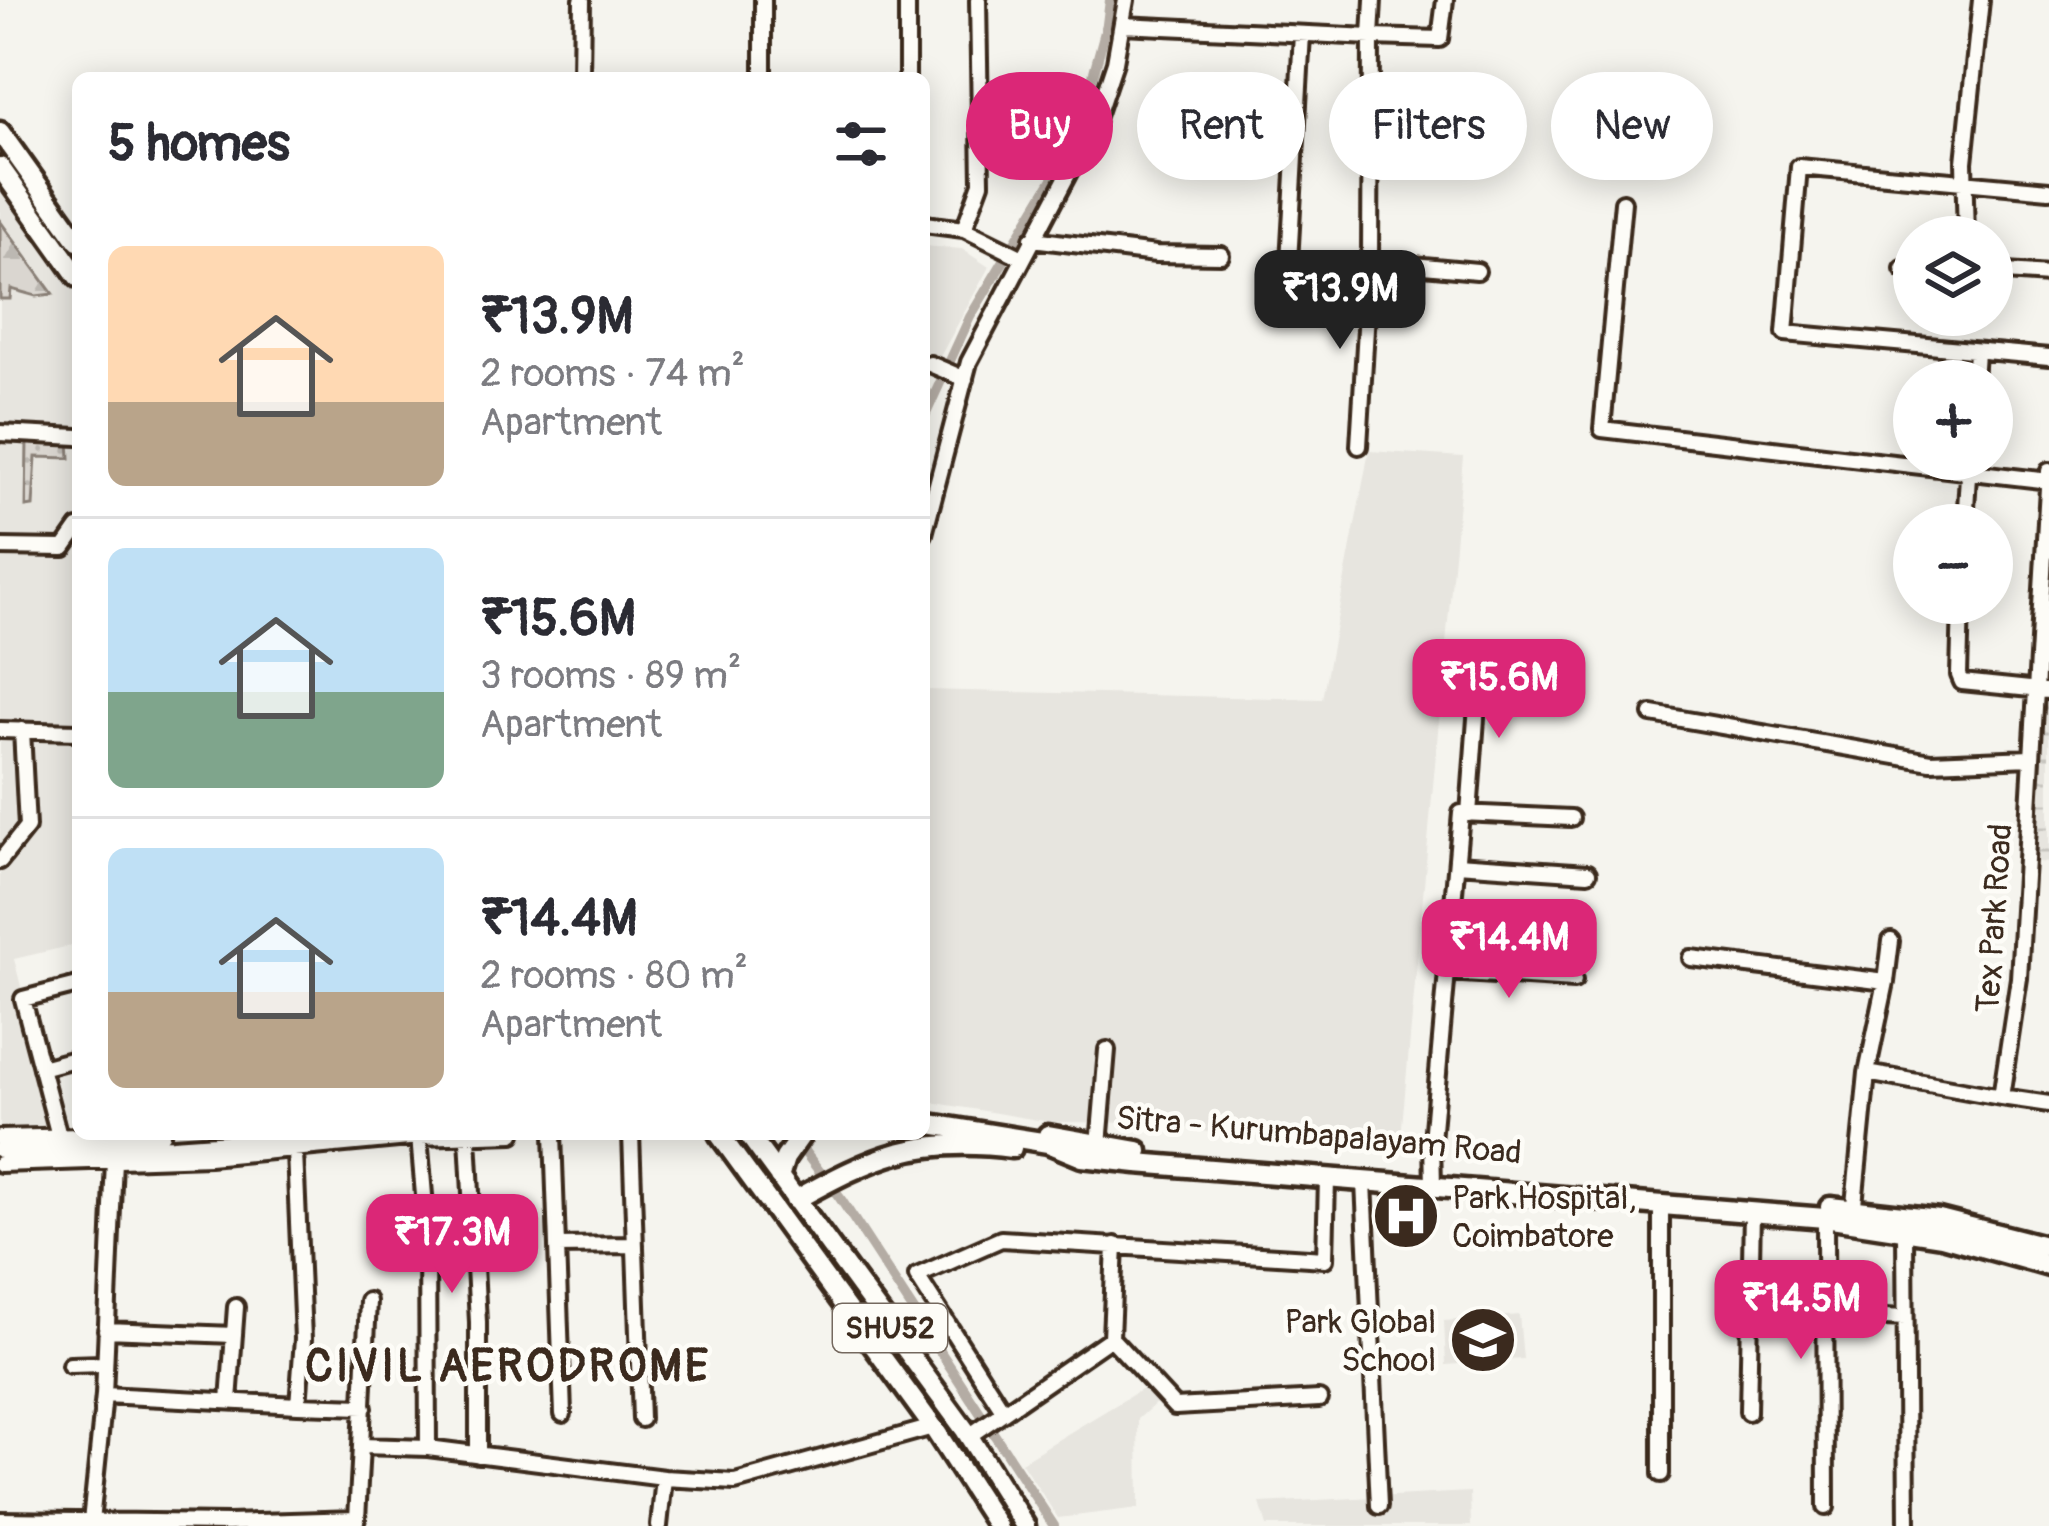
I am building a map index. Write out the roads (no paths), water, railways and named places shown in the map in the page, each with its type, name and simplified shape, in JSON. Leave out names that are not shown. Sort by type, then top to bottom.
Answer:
[{"type":"main road","points":[[0,132],[72,233]]},
{"type":"main road","points":[[0,166],[72,268]]},
{"type":"main road","name":"Sitra - Kurumbapalayam Road","points":[[930,1121],[1090,1150],[1327,1179],[1433,1181],[1661,1205],[1852,1216]]},
{"type":"main road","name":"SHU52","points":[[723,1140],[938,1435],[997,1526]]},
{"type":"main road","name":"SHU52","points":[[752,1140],[779,1177],[801,1197],[968,1434],[1025,1526]]},
{"type":"main road","points":[[779,1177],[797,1141]]},
{"type":"main road","points":[[801,1197],[886,1154],[922,1145],[1090,1150]]},
{"type":"main road","name":"Sitra - Kurumbapalayam Road","points":[[1090,1150],[1852,1216],[2049,1266]]},
{"type":"main road","points":[[1852,1216],[1939,1219],[2049,1247]]},
{"type":"main road","points":[[938,1435],[968,1434]]},
{"type":"street","points":[[581,72],[582,0]]},
{"type":"street","points":[[763,72],[764,0]]},
{"type":"street","points":[[907,0],[908,72]]},
{"type":"street","points":[[964,229],[981,183],[978,0]]},
{"type":"street","points":[[930,490],[946,371],[1032,239],[1094,125],[1126,0]]},
{"type":"street","points":[[1359,446],[1370,261],[1373,0]]},
{"type":"street","points":[[1122,25],[1439,38],[1444,0]]},
{"type":"street","points":[[1965,216],[1963,184],[1981,0]]},
{"type":"street","points":[[1288,262],[1301,34]]},
{"type":"street","points":[[2049,190],[1799,166],[1785,333],[2049,357]]},
{"type":"street","points":[[1623,202],[1602,429],[1893,458]]},
{"type":"street","points":[[930,225],[964,229],[1021,256]]},
{"type":"street","points":[[1032,239],[1156,254],[1221,255]]},
{"type":"street","points":[[1370,261],[1477,271]]},
{"type":"street","points":[[2013,273],[2049,275]]},
{"type":"street","points":[[1975,360],[1976,352]]},
{"type":"street","points":[[0,434],[72,437]]},
{"type":"street","name":"Tex Park Road","points":[[2001,1097],[2019,978],[2030,758],[2042,691],[2049,471]]},
{"type":"street","points":[[2013,474],[2049,481]]},
{"type":"street","points":[[0,547],[64,548],[72,532]]},
{"type":"street","points":[[1960,624],[1958,675],[1962,682],[2042,691]]},
{"type":"street","points":[[1469,814],[1480,664]]},
{"type":"street","points":[[1652,714],[1931,762],[2030,758]]},
{"type":"street","points":[[0,730],[72,732]]},
{"type":"street","points":[[0,861],[26,826],[22,730]]},
{"type":"street","points":[[1433,1181],[1432,1141],[1462,813],[1571,818]]},
{"type":"street","points":[[1457,864],[1588,873]]},
{"type":"street","points":[[1452,916],[1584,926]]},
{"type":"street","points":[[1852,1216],[1868,1073],[1891,940]]},
{"type":"street","points":[[1691,958],[1886,982]]},
{"type":"street","points":[[1447,972],[1574,980]]},
{"type":"street","points":[[59,1136],[23,999],[72,987]]},
{"type":"street","points":[[1090,1150],[1107,1050]]},
{"type":"street","points":[[41,1068],[72,1060]]},
{"type":"street","points":[[1868,1073],[2049,1104]]},
{"type":"street","points":[[0,1138],[72,1136]]},
{"type":"street","points":[[0,1150],[261,1140]]},
{"type":"street","points":[[0,1164],[295,1152],[394,1140]]},
{"type":"street","points":[[419,1140],[427,1230],[428,1448]]},
{"type":"street","points":[[468,1140],[478,1322],[478,1455]]},
{"type":"street","points":[[553,1140],[563,1414]]},
{"type":"street","points":[[631,1140],[641,1419]]},
{"type":"street","points":[[295,1152],[303,1339],[298,1405]]},
{"type":"street","points":[[91,1522],[104,1395],[113,1160]]},
{"type":"street","points":[[1003,1413],[917,1276],[1001,1239],[1325,1258],[1327,1179]]},
{"type":"street","points":[[1364,1182],[1379,1506]]},
{"type":"street","points":[[1661,1205],[1661,1474]]},
{"type":"street","points":[[1748,1412],[1752,1212]]},
{"type":"street","points":[[1825,1218],[1826,1507]]},
{"type":"street","points":[[1905,1231],[1907,1526]]},
{"type":"street","points":[[557,1246],[635,1245]]},
{"type":"street","points":[[1115,1245],[1111,1338],[1175,1408],[1319,1399]]},
{"type":"street","points":[[357,1519],[368,1301]]},
{"type":"street","points":[[229,1401],[236,1307]]},
{"type":"street","points":[[1825,1314],[1905,1318]]},
{"type":"street","points":[[106,1330],[233,1335]]},
{"type":"street","points":[[968,1434],[1111,1338]]},
{"type":"street","points":[[70,1365],[103,1364]]},
{"type":"street","points":[[104,1395],[364,1407]]},
{"type":"street","points":[[361,1446],[428,1448],[664,1478],[735,1482],[938,1435]]},
{"type":"street","points":[[659,1526],[664,1478]]},
{"type":"street","points":[[0,1520],[228,1525],[357,1519],[377,1526]]},
{"type":"waterway","points":[[930,405],[970,317],[1075,142],[1110,0]]},
{"type":"waterway","points":[[797,1142],[840,1198],[1054,1526]]},
{"type":"place","name":"Park Hospital, Coimbatore","points":[[1406,1216]]},
{"type":"place","name":"Park Global School","points":[[1483,1340]]},
{"type":"district","name":"CIVIL AERODROME","points":[[508,1365]]}]
